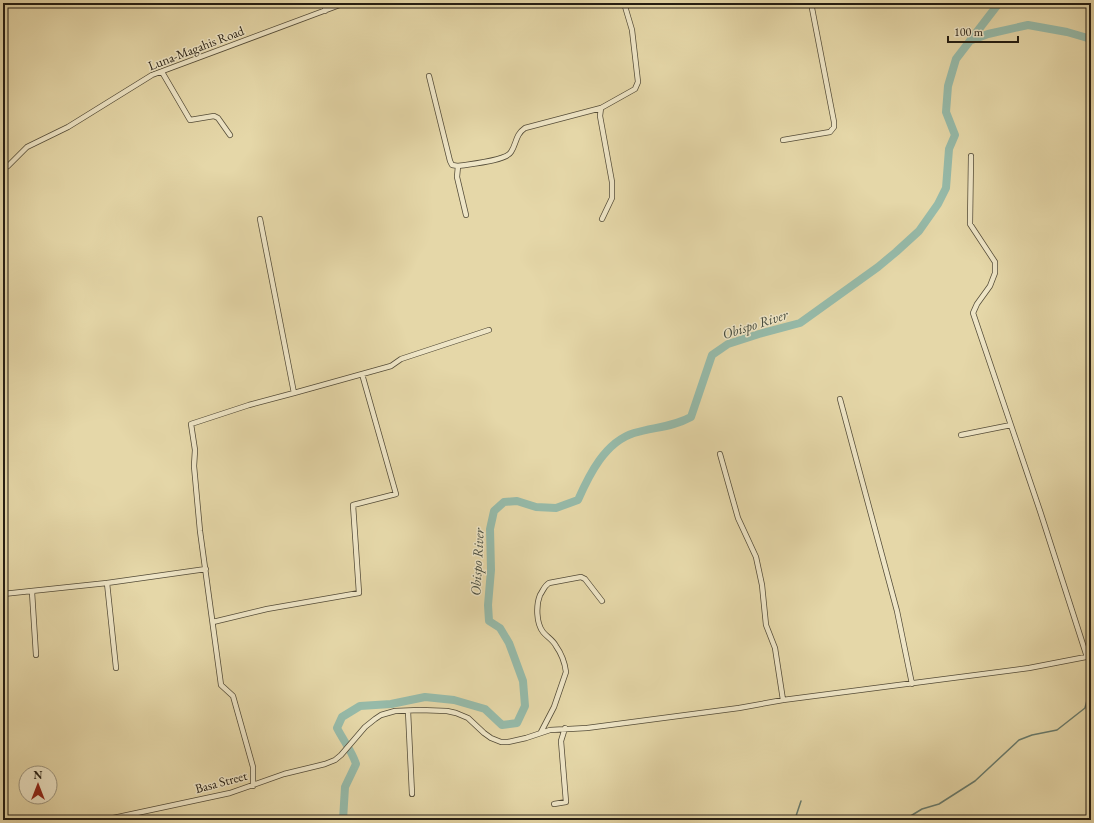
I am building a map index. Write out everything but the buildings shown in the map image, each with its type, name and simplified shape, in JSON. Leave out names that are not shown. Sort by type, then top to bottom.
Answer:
[{"type":"street","points":[[326,3],[326,11]]},
{"type":"street","name":"Luna-Magahis Road","points":[[3,169],[27,147],[68,127],[152,76],[345,3]]},
{"type":"street","points":[[429,76],[452,165],[458,166],[496,160],[512,152],[519,132],[525,128],[601,108],[635,89],[638,82],[632,30],[624,3]]},
{"type":"street","points":[[783,140],[830,132],[834,127],[811,3]]},
{"type":"street","points":[[162,72],[190,120],[214,116],[218,118],[230,135]]},
{"type":"street","points":[[601,108],[600,116],[612,182],[612,198],[602,220]]},
{"type":"street","points":[[412,794],[408,711],[447,711],[456,713],[468,718],[484,733],[501,742],[508,742],[526,738],[541,732],[565,728],[587,728],[739,708],[783,700],[1029,668],[1089,657],[973,314],[977,304],[990,286],[996,273],[995,262],[970,224],[971,156]]},
{"type":"street","points":[[458,166],[457,177],[466,215]]},
{"type":"street","points":[[260,219],[294,393]]},
{"type":"street","points":[[253,786],[253,767],[233,696],[221,685],[200,530],[194,466],[195,450],[191,424],[249,405],[391,366],[401,359],[489,330]]},
{"type":"street","points":[[213,622],[267,609],[358,593],[354,505],[396,494],[362,374]]},
{"type":"street","points":[[840,399],[897,611],[912,684]]},
{"type":"street","points":[[961,435],[1011,425]]},
{"type":"street","points":[[720,454],[738,518],[756,557],[762,585],[766,624],[775,648],[783,700]]},
{"type":"street","points":[[3,594],[32,592],[206,570]]},
{"type":"street","points":[[541,732],[554,707],[566,672],[566,667],[557,646],[543,631],[540,625],[537,607],[538,601],[546,585],[549,583],[581,577],[585,579],[602,601]]},
{"type":"street","points":[[107,583],[116,668]]},
{"type":"street","points":[[32,592],[36,655]]},
{"type":"street","name":"Basa Street","points":[[104,820],[230,793],[284,774],[325,764],[341,755],[365,727],[381,715],[395,711],[408,711]]},
{"type":"street","points":[[554,804],[566,802],[561,741],[565,728]]},
{"type":"waterway","points":[[3,7],[5,3]]},
{"type":"waterway","name":"Obispo River","points":[[343,820],[345,787],[356,764],[350,750],[337,728],[342,717],[360,706],[391,704],[425,697],[454,700],[485,709],[502,725],[517,723],[525,706],[523,681],[509,643],[500,628],[489,621],[488,605],[491,570],[490,529],[494,511],[504,502],[517,501],[536,507],[556,508],[578,500],[587,480],[599,460],[624,437],[641,431],[670,425],[691,417],[712,355],[728,344],[800,323],[878,267],[919,231],[938,204],[946,188],[949,149],[955,135],[946,112],[948,86],[956,59],[999,3]]},
{"type":"waterway","points":[[972,40],[988,34],[1028,25],[1067,32],[1091,39]]},
{"type":"waterway","points":[[904,820],[922,809],[939,804],[975,781],[1019,740],[1032,735],[1057,730],[1085,708],[1091,685]]},
{"type":"waterway","points":[[780,820],[796,816],[801,801]]}]
